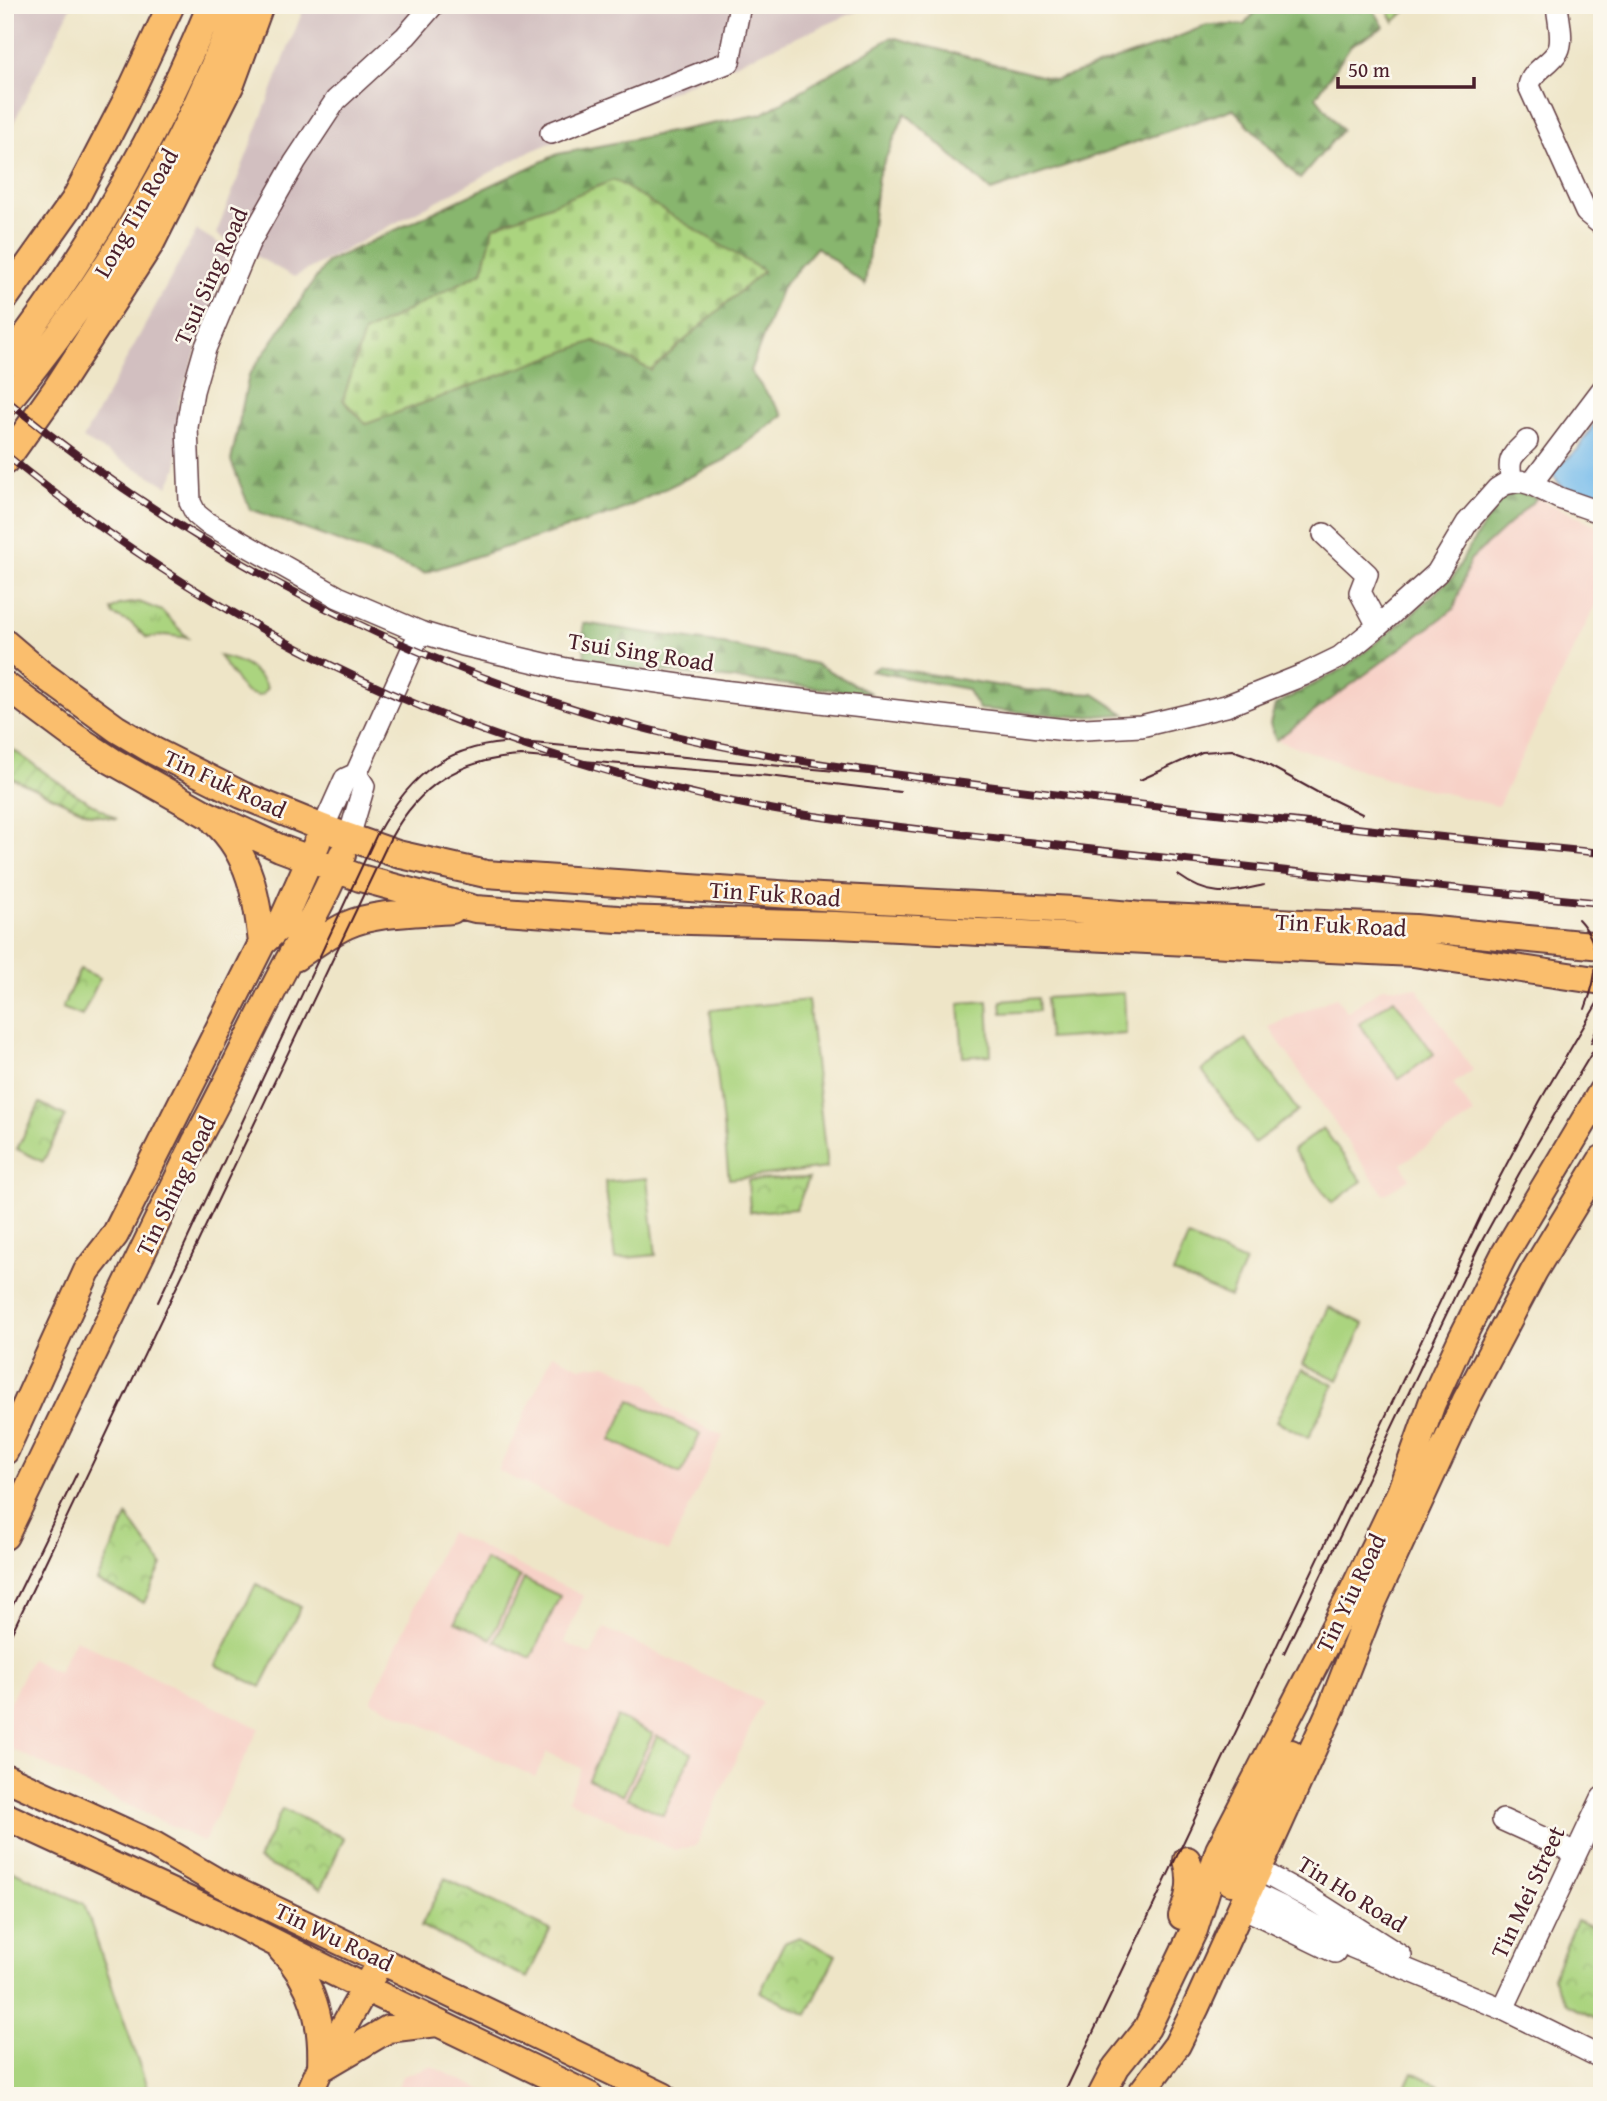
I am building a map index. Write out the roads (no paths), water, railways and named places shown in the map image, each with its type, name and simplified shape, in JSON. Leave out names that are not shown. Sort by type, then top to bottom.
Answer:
[{"type":"main road","points":[[5,298],[74,201],[172,5]]},
{"type":"main road","name":"Long Tin Road","points":[[5,363],[57,294],[106,218],[167,106],[211,5]]},
{"type":"main road","name":"Long Tin Road","points":[[5,404],[80,306],[132,224],[174,149],[225,40],[238,5]]},
{"type":"main road","points":[[5,461],[57,388],[151,243],[231,84],[260,5]]},
{"type":"main road","name":"Tin Fuk Road","points":[[5,643],[39,672],[154,751],[242,795],[349,838],[397,854],[486,874],[1142,916],[1415,928],[1602,946]]},
{"type":"main road","name":"Tin Fuk Road","points":[[5,685],[111,761],[206,814],[267,842],[368,881],[475,909],[618,919],[848,925],[1413,953],[1602,981]]},
{"type":"main road","points":[[206,814],[221,828],[242,857],[254,889],[262,943]]},
{"type":"main road","name":"Tin Shing Road","points":[[5,1451],[87,1272],[115,1235],[262,943],[280,926],[323,828]]},
{"type":"main road","name":"Tin Shing Road","points":[[5,1536],[151,1251],[196,1141],[227,1085],[285,966],[320,905],[349,838]]},
{"type":"main road","points":[[285,966],[321,939],[350,924],[394,915],[475,909]]},
{"type":"main road","name":"Tin Yiu Road","points":[[1139,2096],[1177,2045],[1196,2007],[1236,1876],[1352,1593],[1400,1493],[1432,1403],[1504,1255],[1602,1091]]},
{"type":"main road","name":"Tin Yiu Road","points":[[1106,2086],[1147,2028],[1194,1930],[1236,1876],[1331,1709],[1372,1604],[1496,1339],[1534,1270],[1602,1159]]},
{"type":"main road","points":[[26,1406],[66,1359],[108,1271],[118,1260],[151,1251]]},
{"type":"main road","name":"Tin Wu Road","points":[[5,1777],[154,1845],[221,1884],[663,2096]]},
{"type":"main road","name":"Tin Wu Road","points":[[5,1816],[216,1913],[590,2096]]},
{"type":"main road","points":[[1106,2086],[1186,1907],[1191,1874],[1187,1860]]},
{"type":"main road","points":[[274,1942],[301,1974],[318,2014],[322,2043],[320,2069]]},
{"type":"main road","points":[[308,2096],[380,1959]]},
{"type":"main road","points":[[320,2069],[388,2029],[439,2023]]},
{"type":"main road","points":[[1150,2096],[1159,2071]]},
{"type":"street","name":"Tsui Sing Road","points":[[433,5],[406,36],[336,100],[289,174],[249,243],[205,349],[193,391],[187,427],[190,502],[196,514],[206,523],[338,597],[420,632],[566,669],[795,700],[1066,730],[1141,726],[1226,706],[1340,657],[1437,573],[1467,523],[1497,489],[1521,483],[1602,390]]},
{"type":"street","points":[[551,133],[729,62],[740,5]]},
{"type":"street","points":[[1557,5],[1560,43],[1550,60],[1531,77],[1529,86],[1586,212],[1602,225]]},
{"type":"street","points":[[1527,441],[1510,458],[1509,467],[1521,483],[1602,513]]},
{"type":"street","points":[[1324,534],[1367,574],[1360,592],[1378,626]]},
{"type":"street","points":[[323,828],[345,779],[356,774],[420,632]]},
{"type":"street","points":[[349,838],[364,786],[356,774]]},
{"type":"street","name":"Tin Mei Street","points":[[1503,2009],[1602,1798]]},
{"type":"street","points":[[1503,1820],[1576,1853]]},
{"type":"street","name":"Tin Ho Road","points":[[1236,1876],[1352,1947],[1503,2009],[1602,2058]]},
{"type":"water","points":[[1602,411],[1602,496],[1572,492],[1556,480],[1552,472],[1578,449]]},
{"type":"tram line","points":[[158,1302],[377,834],[404,793],[435,765],[473,748],[522,742],[901,777]]},
{"type":"tram line","points":[[1140,780],[1202,752],[1232,750],[1257,759],[1362,814]]},
{"type":"tram line","points":[[5,1647],[390,839],[414,804],[428,790],[460,769],[499,758],[521,756],[769,776],[900,792]]},
{"type":"tram line","points":[[1178,875],[1210,891],[1230,892],[1264,885]]},
{"type":"tram line","points":[[1578,919],[1592,940],[1596,962],[1593,986],[1585,1009]]},
{"type":"tram line","points":[[1063,2096],[1493,1190],[1540,1101],[1602,995]]},
{"type":"tram line","points":[[1591,1043],[1602,1016]]},
{"type":"tram line","points":[[1284,1653],[1479,1246],[1602,1036]]},
{"type":"tram line","points":[[5,1621],[77,1473]]},
{"type":"railway","points":[[5,399],[138,498],[208,543],[280,584],[353,622],[429,656],[506,686],[585,712],[692,740],[854,769],[1165,807],[1602,853]]},
{"type":"railway","points":[[5,454],[68,503],[199,592],[339,669],[486,732],[620,774],[739,803],[857,822],[1602,903]]}]
